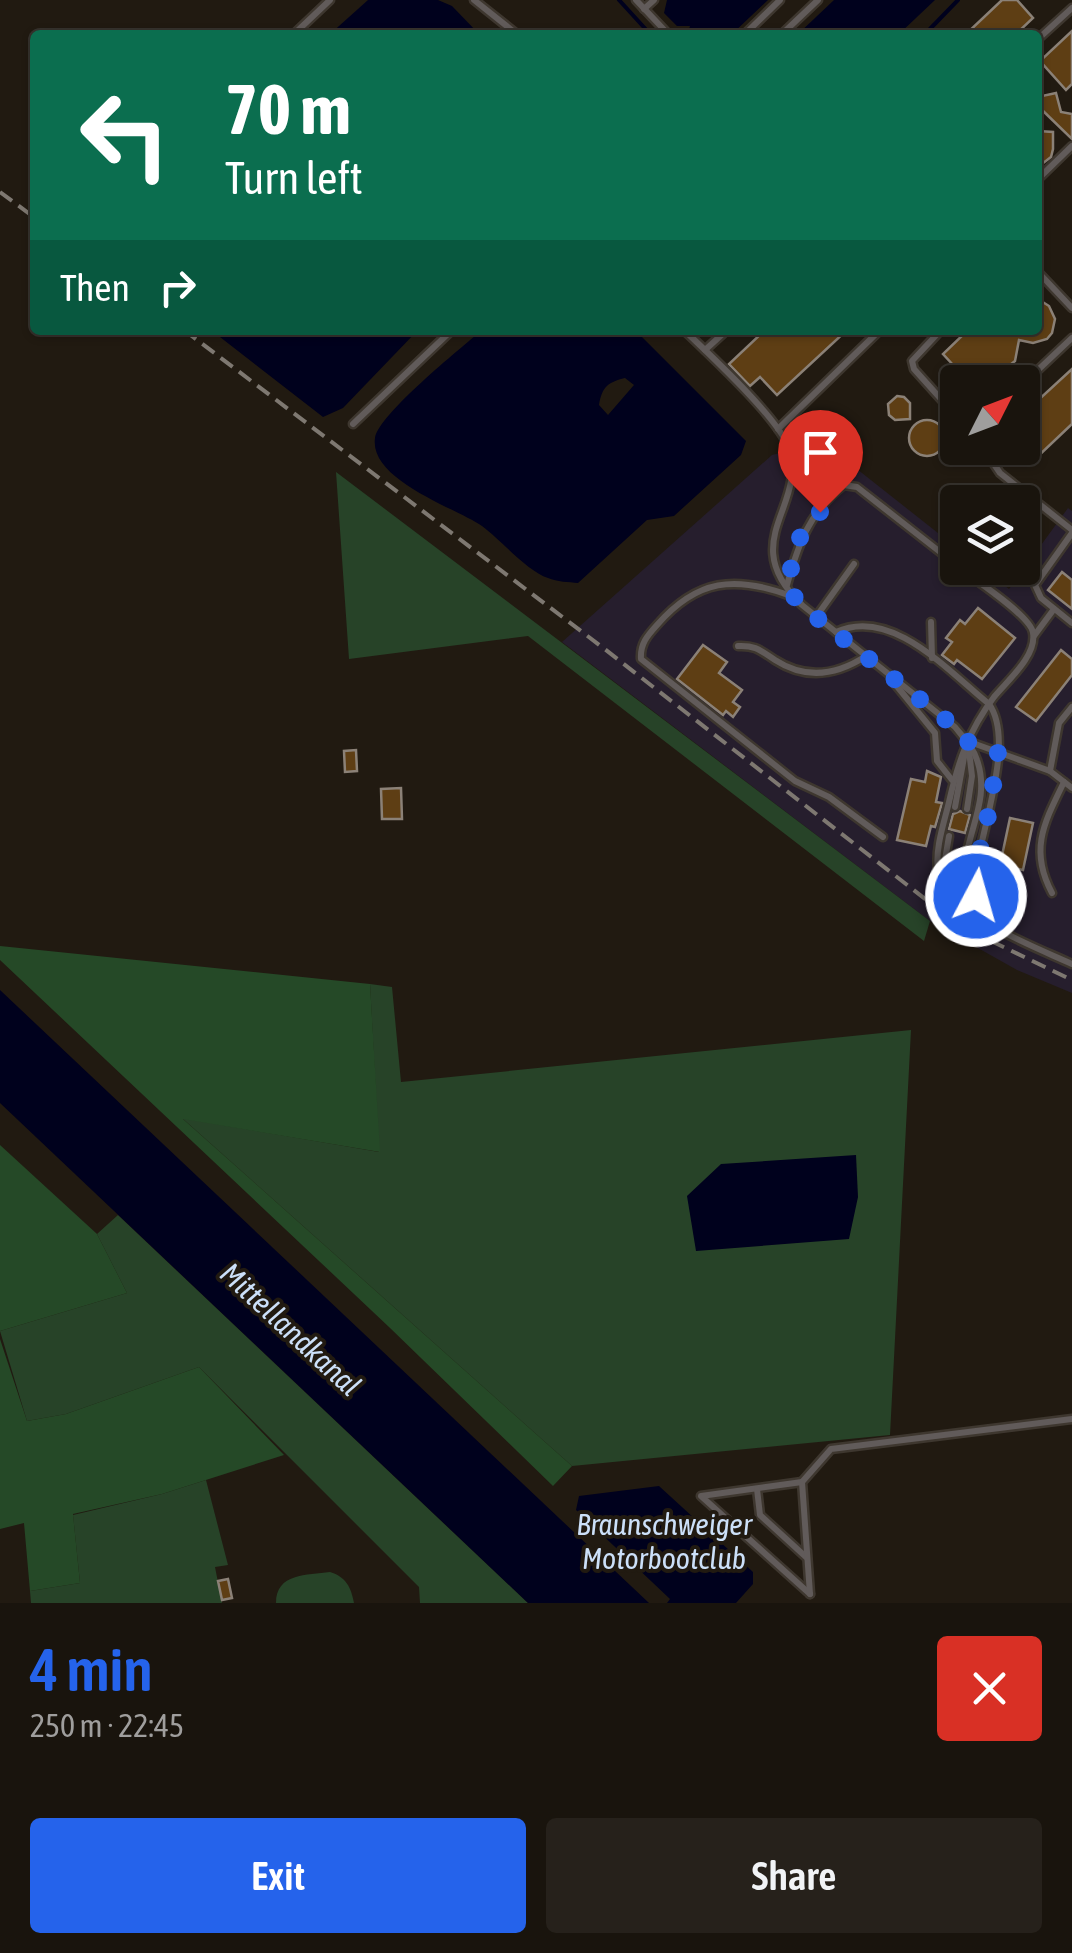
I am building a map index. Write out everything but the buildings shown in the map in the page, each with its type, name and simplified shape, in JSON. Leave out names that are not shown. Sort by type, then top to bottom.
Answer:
[{"type":"lane","points":[[298,30],[330,0]]},
{"type":"lane","points":[[474,0],[512,30]]},
{"type":"lane","points":[[636,0],[664,30]]},
{"type":"lane","points":[[644,9],[654,0]]},
{"type":"lane","points":[[749,30],[780,0]]},
{"type":"lane","points":[[786,30],[818,0]]},
{"type":"lane","points":[[1042,35],[1072,8]]},
{"type":"lane","points":[[1042,175],[1072,146]]},
{"type":"lane","points":[[1042,276],[1072,308]]},
{"type":"lane","points":[[353,424],[447,335]]},
{"type":"lane","points":[[689,335],[778,429],[790,450],[787,495],[773,540],[773,555],[792,596],[955,727],[977,759],[981,790],[966,857],[964,887],[983,920]]},
{"type":"lane","points":[[705,350],[722,335]]},
{"type":"lane","points":[[778,429],[875,335]]},
{"type":"lane","points":[[936,335],[912,361],[914,369],[940,398]]},
{"type":"lane","points":[[1040,368],[1072,338]]},
{"type":"lane","points":[[994,465],[1000,474],[1072,531],[1036,585],[1041,598],[1072,623]]},
{"type":"lane","points":[[786,587],[799,539],[844,485],[857,487],[940,553]]},
{"type":"lane","points":[[816,616],[854,564]]},
{"type":"lane","points":[[792,596],[771,588],[732,583],[703,587],[674,605],[649,633],[643,642],[642,659],[795,781],[829,797],[883,837]]},
{"type":"lane","points":[[981,585],[1020,615],[1031,626],[1034,636]]},
{"type":"lane","points":[[1054,609],[1034,636],[1028,655],[966,741],[937,866],[943,888],[952,899],[1008,934],[1072,964]]},
{"type":"lane","points":[[931,622],[932,659]]},
{"type":"lane","points":[[836,632],[860,625],[888,630],[990,704],[1000,724],[998,752],[974,886],[980,906],[1008,934]]},
{"type":"lane","points":[[738,646],[754,645],[793,669],[823,674],[848,667],[866,656]]},
{"type":"lane","points":[[880,667],[935,733],[937,761],[952,779],[952,790]]},
{"type":"lane","points":[[1050,771],[1059,723],[1072,707]]},
{"type":"lane","points":[[966,741],[1050,771],[1072,788]]},
{"type":"lane","points":[[955,807],[966,741]]},
{"type":"lane","points":[[966,741],[972,776],[967,809]]},
{"type":"lane","points":[[1052,893],[1041,872],[1040,847],[1047,817],[1064,782]]},
{"type":"lane","points":[[948,836],[944,866],[952,899]]},
{"type":"lane","points":[[958,854],[957,889],[965,904],[983,920]]},
{"type":"lane","points":[[802,1482],[810,1594],[701,1496],[802,1482],[830,1449],[1072,1419]]},
{"type":"lane","points":[[757,1489],[760,1515],[807,1558]]},
{"type":"shaded area","points":[[807,446],[843,458],[940,535],[940,585],[1004,585],[1009,589],[1012,585],[1040,585],[1040,546],[1068,508],[1072,511],[1072,993],[1017,970],[930,921],[562,642],[772,455]]},
{"type":"green space","points":[[336,472],[930,921],[924,941],[528,636],[349,659]]},
{"type":"green space","points":[[0,946],[370,984],[380,1152],[183,1119],[572,1466],[553,1486],[0,960]]},
{"type":"green space","points":[[370,984],[392,987],[401,1082],[911,1030],[890,1435],[572,1466],[182,1118],[379,1152]]},
{"type":"green space","points":[[0,1145],[97,1234],[127,1293],[0,1331]]},
{"type":"green space","points":[[118,1215],[528,1603],[420,1603],[419,1587],[199,1367],[66,1414],[27,1421],[0,1331],[127,1293],[97,1234]]},
{"type":"green space","points":[[0,1339],[27,1421],[66,1414],[199,1367],[284,1455],[162,1494],[73,1514],[80,1583],[30,1591],[24,1523],[0,1529]]},
{"type":"green space","points":[[206,1480],[228,1565],[215,1567],[222,1603],[31,1603],[30,1591],[80,1583],[73,1515]]},
{"type":"green space","points":[[330,1572],[347,1583],[354,1603],[276,1603],[277,1593],[287,1581]]},
{"type":"water","points":[[368,0],[438,0],[452,6],[475,30],[335,30]]},
{"type":"water","points":[[667,0],[768,0],[736,30],[689,30],[690,26],[677,26],[664,13]]},
{"type":"water","points":[[834,0],[935,0],[903,30],[802,30]]},
{"type":"water","points":[[217,335],[413,335],[343,408],[323,417]]},
{"type":"water","points":[[476,335],[640,335],[746,441],[741,455],[674,516],[647,520],[578,583],[559,581],[540,574],[482,526],[416,491],[386,467],[377,453],[375,438],[390,414]],"holes":[[[625,378],[634,385],[608,415],[599,405],[604,390]]]},
{"type":"water","name":"Mittellandkanal","points":[[0,990],[649,1603],[528,1603],[0,1103]]},
{"type":"water","points":[[856,1155],[858,1197],[849,1239],[696,1251],[687,1196],[721,1164]]},
{"type":"water","name":"Braunschweiger Motorbootclub","points":[[659,1486],[753,1572],[753,1584],[736,1603],[667,1603],[670,1599],[576,1510],[579,1496]]},
{"type":"waterway","points":[[619,0],[646,30]]},
{"type":"waterway","points":[[929,30],[958,0]]},
{"type":"railway","points":[[0,192],[30,214]]},
{"type":"railway","points":[[191,335],[602,647],[929,902],[987,939],[1072,980]]},
{"type":"route","points":[[820,512],[799,539],[786,587],[792,596],[955,727],[966,741],[998,752],[974,876],[976,896]]}]
